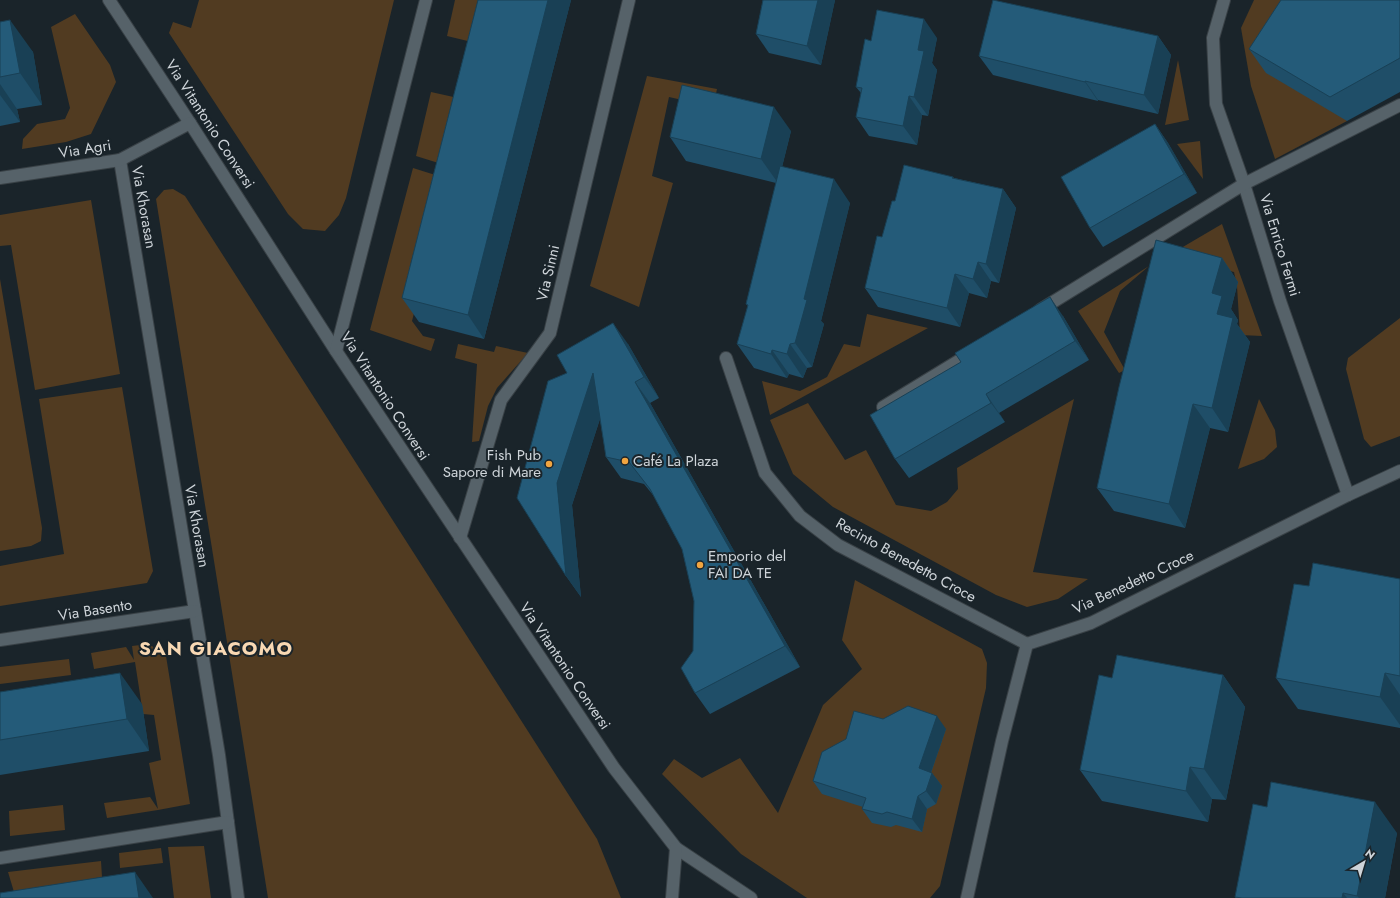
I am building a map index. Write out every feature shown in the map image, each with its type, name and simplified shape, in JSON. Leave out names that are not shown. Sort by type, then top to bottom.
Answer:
[{"type":"street","name":"Via Vitantonio Conversi","points":[[109,0],[190,123],[336,351],[614,768],[676,848],[751,898]]},
{"type":"street","points":[[336,351],[426,0]]},
{"type":"street","name":"Via Sinni","points":[[460,538],[501,400],[550,333],[629,0]]},
{"type":"street","name":"Via Enrico Fermi","points":[[1224,0],[1213,38],[1216,104],[1244,184],[1280,301],[1348,495]]},
{"type":"street","points":[[1030,316],[1244,184],[1400,105]]},
{"type":"street","name":"Via Agri","points":[[0,178],[120,160],[190,123]]},
{"type":"street","name":"Via Khorasan","points":[[120,160],[219,755],[238,898]]},
{"type":"street","points":[[883,407],[983,345]]},
{"type":"street","name":"Recinto Benedetto Croce","points":[[726,358],[766,473],[800,516],[838,545],[1027,644]]},
{"type":"street","name":"Via Benedetto Croce","points":[[1027,644],[1091,623],[1348,495],[1400,471]]},
{"type":"street","name":"Via Basento","points":[[0,640],[195,611]]},
{"type":"street","points":[[967,898],[1002,741],[1027,644]]},
{"type":"street","points":[[0,858],[228,822]]},
{"type":"street","points":[[672,898],[676,848]]},
{"type":"shaded area","points":[[199,0],[394,0],[346,198],[339,215],[325,231],[303,229],[288,214],[169,33],[173,22],[191,28]]},
{"type":"shaded area","points":[[455,0],[492,0],[480,44],[447,36]]},
{"type":"shaded area","points":[[1254,0],[1314,0],[1347,121],[1275,159],[1251,86],[1241,28]]},
{"type":"shaded area","points":[[75,14],[110,65],[116,82],[91,134],[66,142],[22,149],[23,139],[37,124],[65,119],[70,108],[51,27]]},
{"type":"shaded area","points":[[1178,60],[1189,120],[1165,125]]},
{"type":"shaded area","points":[[647,76],[717,89],[713,107],[669,97],[652,176],[673,183],[639,307],[590,286]]},
{"type":"shaded area","points":[[431,92],[467,100],[448,166],[416,156]]},
{"type":"shaded area","points":[[1200,141],[1203,179],[1177,144]]},
{"type":"shaded area","points":[[413,168],[448,179],[412,321],[423,336],[435,339],[431,351],[370,330]]},
{"type":"shaded area","points":[[173,189],[185,196],[597,839],[621,898],[268,898],[156,199],[164,190]]},
{"type":"shaded area","points":[[91,200],[120,374],[35,390],[11,245],[0,246],[0,215]]},
{"type":"shaded area","points":[[1222,224],[1262,336],[1240,335],[1237,286],[1234,272],[1186,261],[1176,251]]},
{"type":"shaded area","points":[[1149,266],[1120,291],[1104,332],[1125,370],[1119,373],[1078,311]]},
{"type":"shaded area","points":[[0,279],[42,528],[41,541],[31,546],[0,551]]},
{"type":"shaded area","points":[[867,314],[928,328],[770,415],[762,381],[800,391],[827,377],[844,344],[860,347]]},
{"type":"shaded area","points":[[1400,318],[1400,436],[1371,447],[1364,439],[1346,369],[1348,358]]},
{"type":"shaded area","points":[[458,344],[494,352],[496,346],[528,353],[497,388],[488,406],[479,441],[472,442],[477,364],[455,358]]},
{"type":"shaded area","points":[[122,387],[153,571],[147,583],[0,606],[0,566],[64,554],[39,399]]},
{"type":"shaded area","points":[[1074,399],[1033,572],[1088,579],[1058,599],[1027,607],[996,595],[833,507],[793,474],[770,420],[808,403],[845,460],[866,450],[896,505],[931,511],[947,502],[958,489],[957,468]]},
{"type":"shaded area","points":[[1259,399],[1275,430],[1277,447],[1264,459],[1238,469]]},
{"type":"shaded area","points":[[855,580],[982,649],[987,663],[986,688],[940,886],[930,898],[807,898],[741,854],[662,774],[674,759],[702,778],[740,758],[778,813],[823,705],[862,669],[842,640]]},
{"type":"shaded area","points":[[149,644],[166,656],[190,804],[107,818],[104,803],[150,797],[158,809],[149,763],[161,760],[154,715],[143,714],[135,662],[94,669],[91,653],[126,647],[134,660],[132,646]]},
{"type":"shaded area","points":[[69,659],[71,675],[0,684],[0,667]]},
{"type":"shaded area","points":[[63,805],[65,830],[10,836],[9,811]]},
{"type":"shaded area","points":[[204,846],[211,898],[174,898],[168,847]]},
{"type":"shaded area","points":[[161,848],[163,863],[120,868],[119,853]]},
{"type":"shaded area","points":[[101,861],[102,877],[14,892],[8,872]]},
{"type":"building","points":[[478,0],[548,0],[468,315],[402,298]]},
{"type":"building","points":[[763,0],[818,0],[807,46],[756,34]]},
{"type":"building","points":[[993,0],[1158,36],[1144,95],[979,56]]},
{"type":"building","points":[[1281,0],[1400,0],[1400,58],[1330,97],[1249,49]]},
{"type":"building","points":[[877,10],[924,19],[918,50],[924,51],[914,97],[909,96],[903,126],[856,117],[862,88],[856,87],[865,39],[871,41]]},
{"type":"building","points":[[10,20],[20,73],[0,77],[0,22]]},
{"type":"building","points":[[682,85],[774,107],[761,159],[670,137]]},
{"type":"building","points":[[1155,124],[1184,174],[1090,228],[1061,177]]},
{"type":"building","points":[[904,165],[953,177],[952,178],[1003,189],[986,264],[978,262],[973,279],[955,274],[947,308],[865,288],[877,236],[882,237],[892,201],[895,201]]},
{"type":"building","points":[[780,166],[834,179],[804,299],[807,300],[795,343],[790,344],[787,354],[772,350],[771,354],[737,344],[748,305],[746,304]]},
{"type":"building","points":[[1156,240],[1222,258],[1212,293],[1222,296],[1217,314],[1233,318],[1212,408],[1193,404],[1169,504],[1097,488],[1119,387]]},
{"type":"building","points":[[1050,297],[1075,341],[986,394],[991,403],[895,459],[870,415],[961,362],[955,353]]},
{"type":"building","points":[[613,323],[644,377],[635,382],[785,646],[695,693],[681,668],[693,651],[694,601],[682,549],[650,489],[629,462],[606,457],[593,373],[557,483],[566,576],[517,498],[548,381],[567,373],[557,355]]},
{"type":"building","points":[[1313,563],[1400,579],[1400,676],[1385,673],[1380,697],[1276,678],[1294,584],[1309,586]]},
{"type":"building","points":[[1117,655],[1223,675],[1204,769],[1190,767],[1186,791],[1080,770],[1099,675],[1112,678]]},
{"type":"building","points":[[120,673],[127,719],[0,740],[0,692]]},
{"type":"building","points":[[908,706],[937,716],[919,768],[932,773],[926,791],[918,796],[912,819],[887,812],[882,814],[862,809],[866,798],[813,781],[822,752],[846,739],[854,711],[883,719]]},
{"type":"building","points":[[1271,782],[1375,802],[1357,896],[1343,893],[1342,898],[1235,897],[1253,804],[1267,807]]},
{"type":"building","points":[[135,872],[139,898],[0,898],[0,893]]},
{"type":"place","name":"Café La Plaza","points":[[625,461]]},
{"type":"place","name":"Fish Pub Sapore di Mare","points":[[549,464]]},
{"type":"place","name":"Emporio del FAI DA TE","points":[[700,565]]},
{"type":"district","name":"SAN GIACOMO","points":[[216,648]]}]
